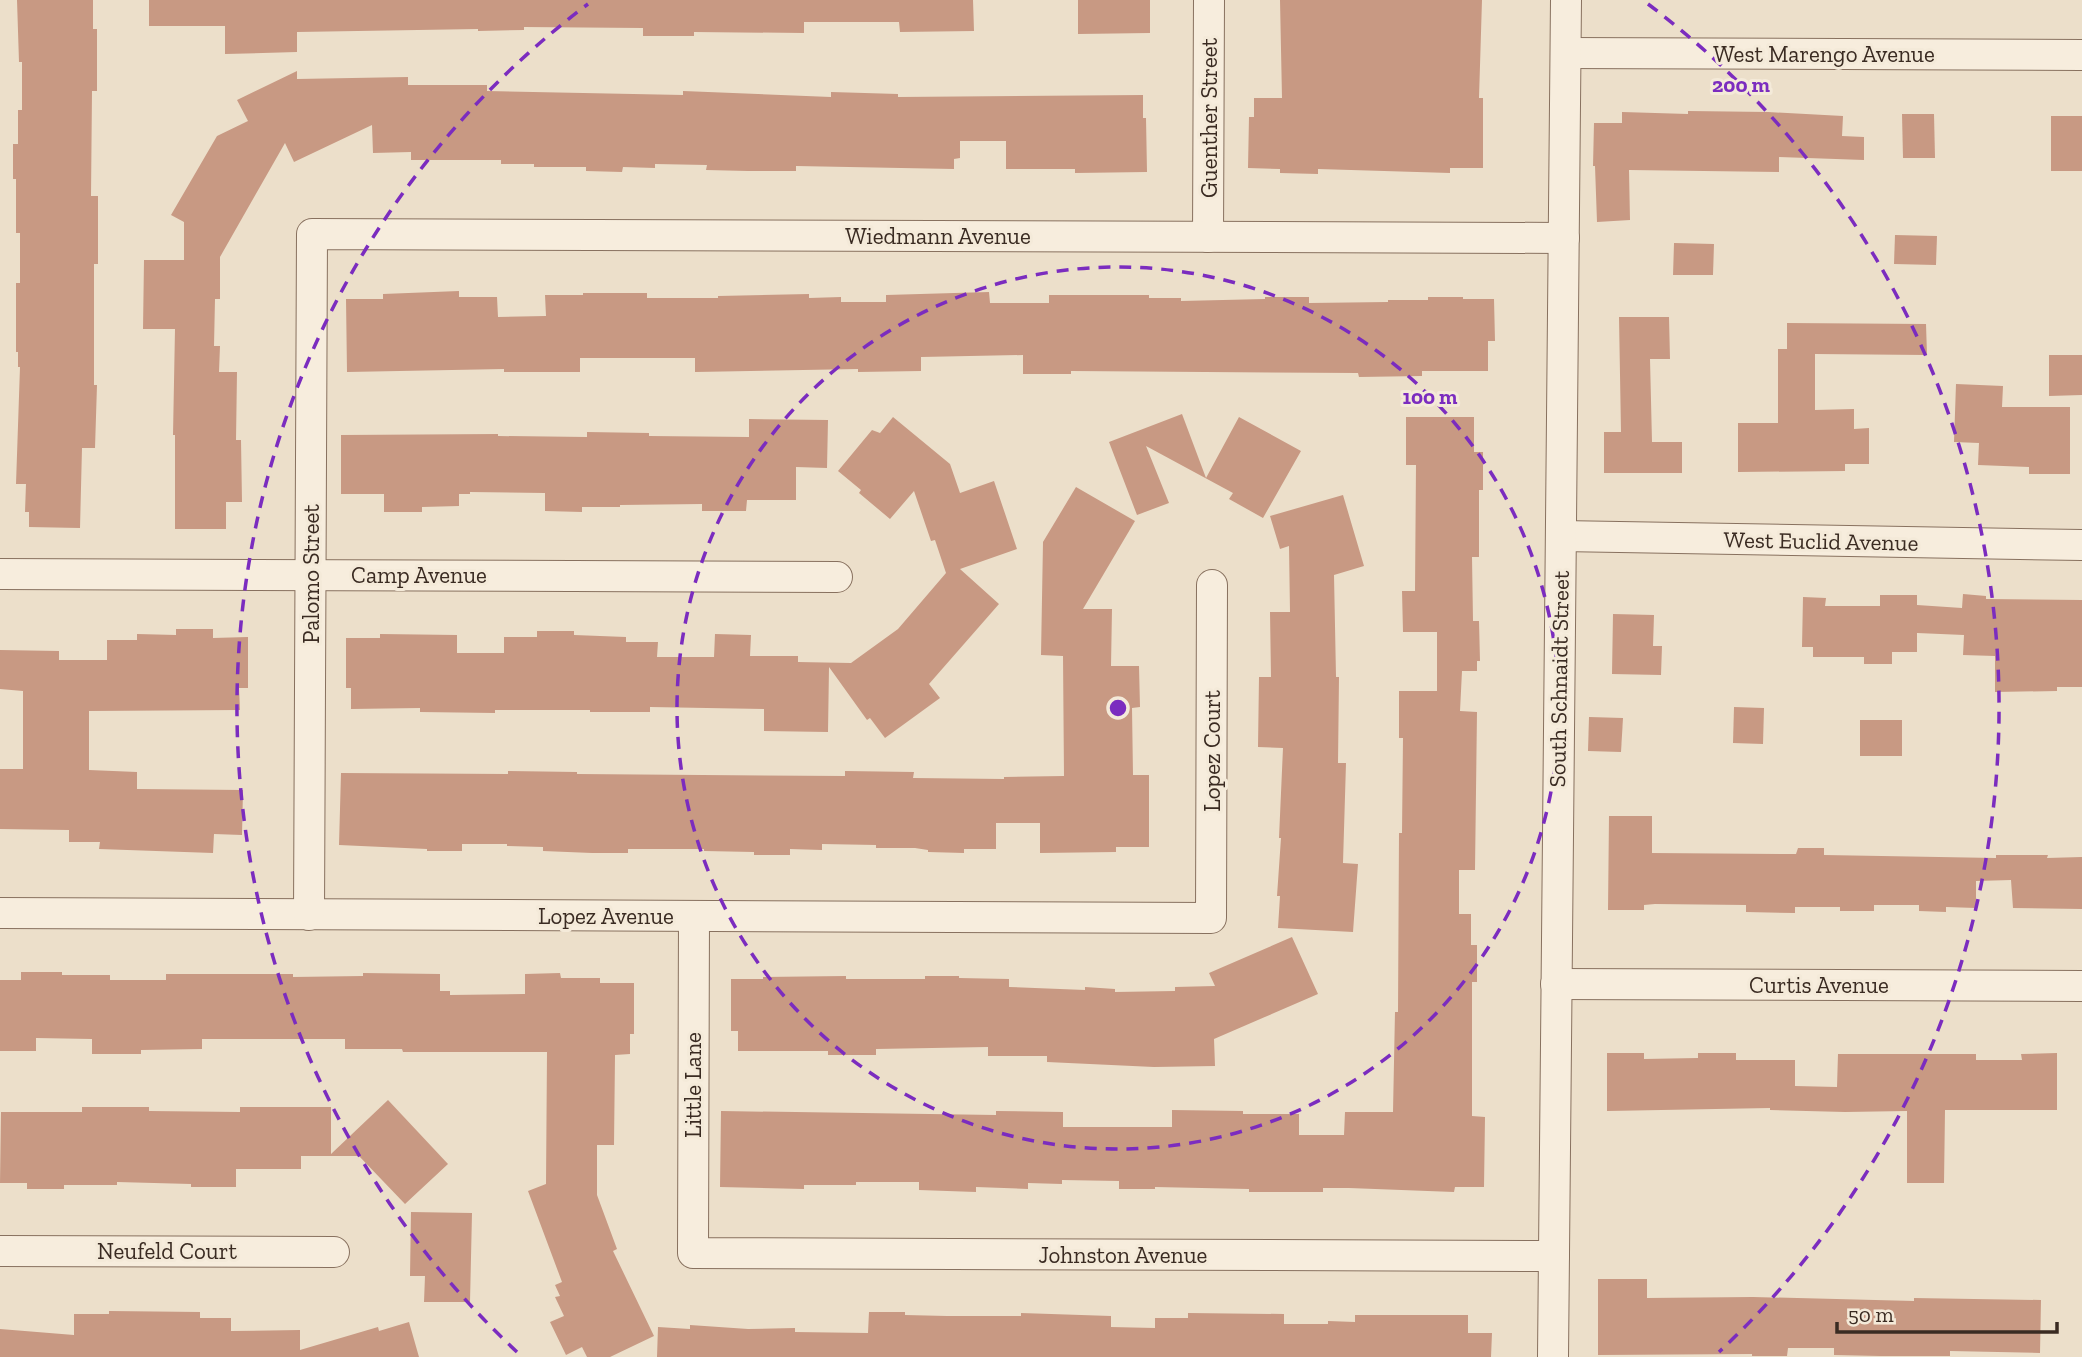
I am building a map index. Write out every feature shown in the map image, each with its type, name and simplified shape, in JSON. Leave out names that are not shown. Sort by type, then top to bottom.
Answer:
[{"type":"street","name":"Guenther Street","points":[[1208,237],[1209,0]]},
{"type":"street","name":"South Schnaidt Street","points":[[1552,1357],[1566,0]]},
{"type":"street","name":"West Marengo Avenue","points":[[1566,53],[2082,55]]},
{"type":"street","name":"Wiedmann Avenue","points":[[312,234],[1564,238]]},
{"type":"street","name":"Palomo Street","points":[[309,915],[312,234]]},
{"type":"street","name":"West Euclid Avenue","points":[[1561,536],[2082,545]]},
{"type":"street","name":"Camp Avenue","points":[[0,574],[837,577]]},
{"type":"street","name":"Lopez Court","points":[[1211,918],[1212,585]]},
{"type":"street","name":"Lopez Avenue","points":[[0,914],[1211,918]]},
{"type":"street","name":"Little Lane","points":[[693,1253],[694,916]]},
{"type":"street","name":"Curtis Avenue","points":[[1556,984],[2082,986]]},
{"type":"street","name":"Neufeld Court","points":[[0,1251],[334,1252]]},
{"type":"street","name":"Johnston Avenue","points":[[693,1253],[1554,1256]]},
{"type":"building","points":[[17,0],[93,0],[93,29],[97,29],[97,91],[92,91],[91,196],[98,196],[98,264],[94,264],[94,385],[97,385],[95,448],[82,448],[80,528],[29,527],[29,512],[25,512],[26,484],[16,484],[20,367],[16,352],[16,283],[20,283],[20,233],[16,233],[13,144],[18,144],[18,110],[22,110],[22,62],[19,62]]},
{"type":"building","points":[[149,0],[973,0],[974,31],[900,32],[899,22],[804,22],[804,33],[694,32],[694,36],[643,36],[643,28],[524,27],[524,30],[297,32],[297,52],[225,54],[225,26],[149,26]]},
{"type":"building","points":[[1078,0],[1150,0],[1150,33],[1078,34]]},
{"type":"building","points":[[1280,0],[1482,0],[1479,98],[1483,98],[1483,168],[1450,168],[1450,173],[1318,169],[1318,174],[1280,173],[1280,169],[1248,168],[1249,117],[1254,117],[1254,98],[1282,98]]},
{"type":"building","points":[[297,71],[297,79],[408,77],[408,85],[487,85],[487,91],[683,95],[683,91],[831,97],[831,92],[898,94],[898,97],[1143,95],[1147,172],[1075,173],[1075,169],[1006,169],[1006,141],[960,141],[960,158],[954,159],[954,169],[796,166],[796,171],[748,171],[706,170],[707,165],[655,164],[655,168],[623,167],[622,172],[586,171],[586,167],[501,164],[501,160],[411,160],[411,152],[373,153],[372,125],[294,162],[285,143],[220,257],[220,299],[215,299],[214,346],[220,346],[219,372],[237,372],[236,440],[241,440],[242,502],[226,502],[226,529],[175,529],[175,329],[143,329],[144,260],[184,260],[184,222],[171,215],[217,136],[248,121],[237,100]]},
{"type":"building","points":[[1688,111],[1843,116],[1842,136],[1864,137],[1864,160],[1779,157],[1779,172],[1629,170],[1630,220],[1597,222],[1593,166],[1594,123],[1622,123],[1622,112],[1688,114]]},
{"type":"building","points":[[1902,114],[1934,114],[1935,158],[1903,158]]},
{"type":"building","points":[[2051,116],[2082,116],[2082,171],[2051,171]]},
{"type":"building","points":[[1895,235],[1937,236],[1936,265],[1894,264]]},
{"type":"building","points":[[1674,243],[1714,244],[1713,275],[1673,275]]},
{"type":"building","points":[[459,291],[459,297],[497,297],[498,317],[546,316],[545,295],[583,293],[647,293],[647,298],[809,294],[809,298],[841,297],[841,302],[886,302],[886,295],[989,292],[990,303],[1049,303],[1049,295],[1149,295],[1149,298],[1181,298],[1181,301],[1309,297],[1309,303],[1463,297],[1494,299],[1495,341],[1488,341],[1488,371],[1422,371],[1422,376],[1071,371],[1071,374],[1023,374],[1023,355],[921,357],[921,371],[858,372],[858,369],[695,372],[695,358],[580,358],[580,372],[504,372],[504,369],[347,372],[346,299],[383,299],[383,294]]},
{"type":"building","points":[[1619,317],[1669,317],[1670,359],[1650,359],[1652,442],[1682,442],[1682,473],[1604,473],[1604,432],[1621,432]]},
{"type":"building","points":[[1787,323],[1926,324],[1927,355],[1815,354],[1815,410],[1854,409],[1854,429],[1869,428],[1869,464],[1845,464],[1845,471],[1738,472],[1738,423],[1778,423],[1778,349],[1787,349]]},
{"type":"building","points":[[2049,355],[2082,355],[2082,395],[2049,396]]},
{"type":"building","points":[[1956,384],[2003,386],[2002,407],[2070,407],[2070,474],[2029,474],[2029,467],[1978,465],[1979,443],[1954,442]]},
{"type":"building","points":[[1182,414],[1206,478],[1239,417],[1301,451],[1263,518],[1229,499],[1233,493],[1146,446],[1169,503],[1137,515],[1109,442]]},
{"type":"building","points":[[893,417],[950,464],[960,493],[994,481],[1017,549],[960,569],[999,604],[929,684],[940,698],[885,738],[870,718],[867,720],[829,667],[828,732],[764,731],[764,709],[650,707],[650,712],[495,710],[495,713],[420,712],[420,708],[351,709],[351,688],[346,688],[346,638],[380,638],[380,634],[457,635],[457,653],[504,653],[504,637],[537,637],[537,631],[574,631],[574,635],[626,637],[626,642],[658,642],[657,657],[714,657],[715,634],[751,635],[750,656],[798,656],[798,662],[851,663],[898,629],[946,573],[935,540],[931,541],[914,491],[890,519],[838,471],[872,430],[880,433]]},
{"type":"building","points":[[1406,417],[1474,417],[1474,452],[1483,452],[1483,490],[1479,490],[1479,557],[1472,557],[1473,621],[1479,621],[1480,661],[1477,661],[1477,671],[1462,671],[1460,711],[1477,712],[1475,870],[1459,870],[1459,914],[1471,914],[1471,945],[1477,945],[1477,982],[1472,982],[1472,1116],[1485,1117],[1484,1187],[1455,1187],[1454,1192],[1323,1188],[1323,1192],[1249,1192],[1249,1189],[1119,1189],[1119,1181],[1062,1180],[1062,1184],[1028,1183],[1028,1189],[976,1187],[976,1192],[919,1190],[919,1182],[804,1185],[804,1189],[720,1187],[721,1111],[996,1115],[996,1111],[1063,1112],[1063,1127],[1172,1127],[1172,1110],[1243,1111],[1243,1114],[1299,1114],[1299,1135],[1344,1135],[1345,1112],[1393,1112],[1395,1012],[1398,1012],[1399,833],[1402,833],[1403,738],[1399,738],[1399,691],[1437,691],[1437,632],[1403,632],[1402,591],[1415,591],[1416,465],[1406,465]]},
{"type":"building","points":[[749,419],[828,420],[827,468],[796,467],[796,500],[747,500],[746,511],[702,511],[702,504],[582,507],[582,512],[545,511],[545,493],[470,492],[459,494],[459,506],[422,507],[422,512],[384,512],[384,494],[341,494],[341,435],[498,434],[587,437],[587,432],[749,437]]},
{"type":"building","points":[[1076,487],[1135,521],[1083,609],[1112,609],[1111,666],[1139,666],[1140,707],[1132,708],[1133,775],[1149,775],[1149,847],[1116,847],[1116,852],[1040,853],[1040,823],[996,823],[996,849],[964,849],[964,853],[928,852],[915,848],[876,848],[876,845],[822,844],[822,850],[790,849],[790,855],[754,855],[754,852],[704,849],[628,849],[628,853],[592,853],[543,851],[543,847],[507,844],[462,844],[462,851],[339,845],[341,773],[508,774],[508,771],[845,776],[845,771],[914,772],[913,778],[1004,779],[1064,776],[1063,656],[1041,655],[1043,542]]},
{"type":"building","points":[[1343,495],[1364,566],[1334,575],[1336,677],[1339,677],[1338,763],[1346,763],[1343,863],[1358,864],[1353,932],[1278,928],[1283,748],[1258,747],[1259,677],[1271,677],[1270,612],[1290,612],[1289,546],[1280,549],[1270,516]]},
{"type":"building","points":[[1963,594],[1986,596],[1986,599],[2082,600],[2082,687],[2057,687],[2057,691],[1995,692],[1995,656],[1963,655],[1964,635],[1917,633],[1917,652],[1892,652],[1892,664],[1864,664],[1864,657],[1813,657],[1813,647],[1802,647],[1803,597],[1826,598],[1825,606],[1880,606],[1880,595],[1917,595],[1917,605],[1962,608]]},
{"type":"building","points":[[1613,614],[1654,615],[1653,646],[1662,646],[1661,675],[1612,674]]},
{"type":"building","points":[[176,629],[213,629],[213,638],[248,637],[248,688],[239,688],[240,710],[89,711],[89,770],[137,772],[137,789],[243,790],[242,835],[214,834],[213,853],[99,849],[100,842],[69,842],[69,830],[0,829],[0,769],[23,769],[23,691],[0,689],[0,650],[59,651],[59,660],[107,660],[107,640],[137,640],[137,634],[176,635]]},
{"type":"building","points":[[1734,707],[1764,708],[1763,744],[1733,743]]},
{"type":"building","points":[[1589,717],[1623,718],[1621,752],[1588,751]]},
{"type":"building","points":[[1860,720],[1902,720],[1902,756],[1860,756]]},
{"type":"building","points":[[1609,816],[1652,816],[1652,853],[1796,854],[1798,848],[1824,848],[1824,855],[2082,857],[2082,909],[2013,908],[2011,880],[1976,881],[1976,908],[1946,907],[1946,912],[1919,911],[1919,905],[1874,905],[1874,911],[1840,911],[1840,907],[1795,907],[1795,913],[1746,912],[1746,905],[1655,904],[1644,905],[1644,910],[1608,910]]},
{"type":"building","points":[[1292,937],[1318,994],[1214,1039],[1215,1066],[1154,1067],[1047,1062],[1047,1056],[988,1056],[988,1047],[876,1049],[876,1055],[828,1055],[828,1051],[738,1051],[738,1031],[731,1031],[731,979],[846,976],[846,979],[925,979],[925,976],[959,976],[1009,979],[1009,987],[1085,990],[1085,987],[1115,989],[1115,992],[1175,991],[1175,987],[1215,986],[1209,973]]},
{"type":"building","points":[[21,972],[110,975],[110,980],[166,980],[166,974],[293,974],[293,977],[363,976],[363,973],[440,974],[440,991],[450,991],[450,995],[525,994],[525,974],[560,973],[561,978],[600,978],[600,983],[634,983],[634,1034],[630,1034],[630,1054],[615,1055],[614,1145],[597,1145],[597,1195],[617,1249],[613,1251],[654,1336],[610,1357],[587,1357],[582,1347],[566,1355],[550,1322],[564,1316],[555,1297],[560,1296],[555,1285],[562,1282],[528,1191],[546,1184],[547,1052],[403,1052],[402,1049],[345,1049],[345,1039],[202,1039],[202,1049],[141,1050],[141,1054],[92,1054],[92,1039],[36,1038],[36,1051],[0,1051],[0,980],[21,980]]},
{"type":"building","points":[[1607,1053],[1644,1053],[1644,1059],[1698,1058],[1698,1053],[1736,1053],[1736,1060],[1795,1060],[1795,1086],[1837,1087],[1838,1054],[1976,1054],[1976,1060],[2022,1060],[2021,1054],[2057,1053],[2057,1110],[1945,1110],[1944,1183],[1907,1183],[1907,1111],[1845,1112],[1770,1108],[1607,1111]]},
{"type":"building","points":[[388,1100],[448,1164],[405,1204],[359,1156],[301,1156],[301,1169],[236,1169],[236,1187],[117,1182],[117,1185],[64,1185],[64,1189],[27,1189],[27,1183],[0,1183],[1,1112],[82,1112],[82,1107],[149,1107],[149,1111],[240,1112],[240,1107],[331,1107],[331,1154]]},
{"type":"building","points":[[411,1212],[472,1213],[470,1302],[424,1302],[425,1276],[410,1276]]},
{"type":"building","points":[[1598,1279],[1647,1279],[1647,1298],[2041,1300],[2040,1353],[1950,1351],[1950,1356],[1880,1356],[1834,1355],[1834,1348],[1788,1348],[1787,1356],[1598,1355]]},
{"type":"building","points":[[109,1311],[200,1312],[200,1318],[231,1318],[231,1331],[300,1330],[300,1350],[378,1327],[379,1331],[409,1322],[419,1357],[0,1357],[0,1329],[74,1335],[74,1314],[109,1314]]},
{"type":"building","points":[[869,1312],[947,1316],[1021,1316],[1021,1313],[1111,1316],[1111,1327],[1155,1328],[1155,1318],[1188,1318],[1188,1313],[1284,1314],[1284,1324],[1355,1322],[1355,1315],[1468,1315],[1468,1333],[1492,1333],[1491,1357],[657,1357],[658,1327],[690,1329],[690,1325],[748,1329],[795,1328],[795,1332],[868,1333]]}]
